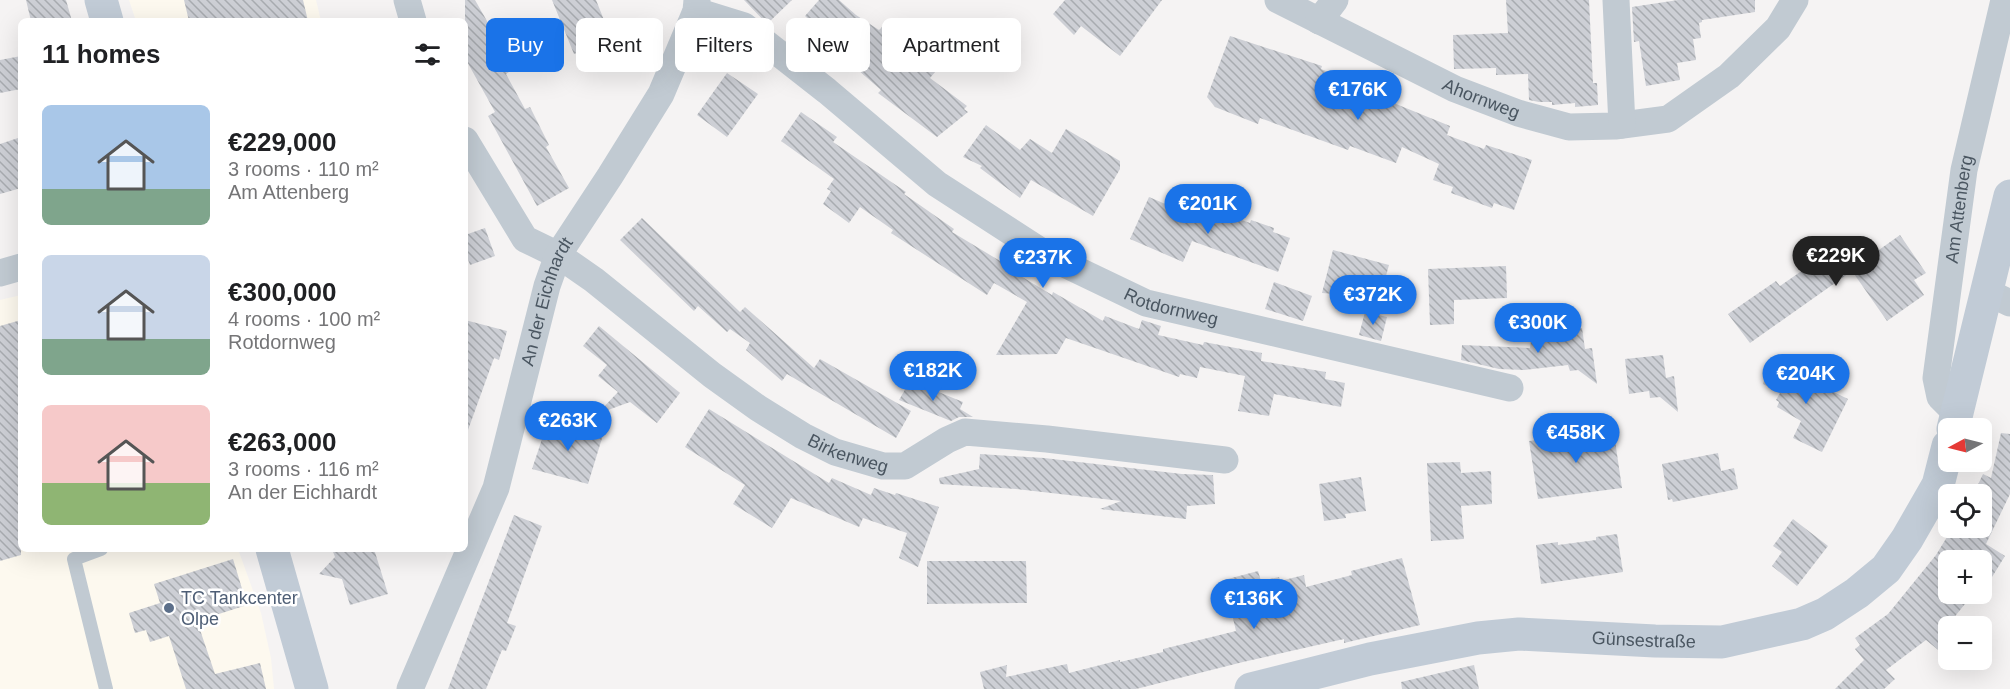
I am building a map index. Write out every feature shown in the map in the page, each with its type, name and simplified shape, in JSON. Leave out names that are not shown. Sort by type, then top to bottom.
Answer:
[{"type":"street","points":[[101,0],[106,18]]},
{"type":"street","points":[[407,0],[412,18]]},
{"type":"street","name":"Ahornweg","points":[[1278,0],[1327,10],[1455,89],[1518,113],[1569,127],[1622,125],[1668,119],[1729,76],[1778,28],[1794,0]]},
{"type":"street","points":[[1616,0],[1622,125]]},
{"type":"street","name":"Am Attenberg","points":[[1953,418],[1940,396],[1936,378],[1964,170],[2004,0]]},
{"type":"street","name":"An der Eichhardt","points":[[410,689],[496,488],[547,286],[558,255],[661,94],[697,6]]},
{"type":"street","name":"Rotdornweg","points":[[697,6],[744,26],[826,90],[938,184],[1050,257],[1146,303],[1510,388]]},
{"type":"street","name":"Birkenweg","points":[[468,145],[525,239],[558,255],[594,280],[712,375],[758,408],[835,452],[883,466],[905,465],[965,432],[1047,439],[1225,460]]},
{"type":"street","points":[[1956,418],[1998,297],[2010,196]]},
{"type":"street","points":[[0,273],[18,268]]},
{"type":"street","name":"Günsestraße","points":[[1251,689],[1370,659],[1478,638],[1519,634],[1722,642],[1802,624],[1833,609],[1886,569],[1907,539],[1938,485],[1941,472]]},
{"type":"street","points":[[273,552],[312,689]]},
{"type":"lane","points":[[92,552],[74,559],[106,689]]},
{"type":"shaded area","points":[[129,0],[316,0],[320,18],[135,18]]},
{"type":"shaded area","points":[[18,296],[18,552],[239,552],[261,613],[271,658],[274,689],[0,689],[0,300]]},
{"type":"building","points":[[26,0],[66,0],[71,18],[30,18]]},
{"type":"building","points":[[184,0],[303,0],[307,18],[188,18]]},
{"type":"building","points":[[465,0],[475,0],[486,19],[486,72],[509,72],[506,74],[525,109],[530,107],[549,145],[546,147],[569,188],[537,206],[488,116],[495,112],[468,63],[468,18],[465,18]]},
{"type":"building","points":[[552,0],[596,0],[603,18],[576,18],[576,53],[574,54],[564,29],[564,18],[559,18]]},
{"type":"building","points":[[744,0],[792,0],[773,18],[761,18]]},
{"type":"building","points":[[819,0],[839,0],[861,18],[807,18],[805,16]]},
{"type":"building","points":[[1065,0],[1162,0],[1120,56],[1081,26],[1074,35],[1053,14]]},
{"type":"building","points":[[1506,0],[1589,0],[1593,83],[1597,83],[1598,105],[1575,107],[1575,103],[1552,105],[1552,102],[1529,100],[1528,74],[1496,75],[1496,68],[1454,69],[1453,35],[1508,33]]},
{"type":"building","points":[[1678,0],[1755,0],[1755,12],[1702,20],[1699,23],[1701,38],[1693,39],[1696,60],[1677,63],[1680,80],[1646,86],[1639,41],[1634,42],[1632,7]]},
{"type":"building","points":[[870,24],[879,30],[882,27],[882,72],[935,72],[930,78],[967,106],[964,109],[968,112],[937,137],[878,93],[881,90],[860,72],[870,72]]},
{"type":"building","points":[[1230,36],[1322,66],[1321,69],[1336,77],[1370,89],[1369,93],[1450,126],[1447,135],[1484,149],[1486,145],[1532,160],[1514,210],[1494,203],[1492,208],[1451,193],[1453,187],[1433,180],[1439,164],[1402,147],[1396,163],[1350,146],[1348,150],[1260,118],[1258,124],[1215,107],[1207,97]]},
{"type":"building","points":[[18,57],[18,90],[0,93],[0,60]]},
{"type":"building","points":[[727,73],[758,94],[727,137],[697,115]]},
{"type":"building","points":[[801,112],[837,137],[833,142],[906,192],[904,194],[954,229],[952,232],[1052,295],[1053,292],[1103,321],[1105,316],[1139,329],[1142,320],[1161,326],[1158,335],[1203,345],[1204,342],[1262,353],[1261,361],[1326,372],[1325,379],[1345,383],[1341,407],[1274,394],[1269,416],[1238,411],[1245,376],[1200,367],[1197,378],[1180,374],[1179,377],[1066,338],[1057,354],[996,355],[1027,302],[994,283],[987,295],[891,233],[893,230],[860,207],[849,223],[823,204],[831,191],[827,189],[834,179],[781,141]]},
{"type":"building","points":[[986,125],[1020,150],[1030,139],[1052,153],[1066,129],[1120,161],[1120,169],[1093,216],[1031,180],[1020,198],[980,168],[982,166],[963,157]]},
{"type":"building","points":[[18,138],[18,189],[0,194],[0,144]]},
{"type":"building","points":[[1149,197],[1177,209],[1226,218],[1227,215],[1274,228],[1273,232],[1290,238],[1278,272],[1192,241],[1183,262],[1130,239]]},
{"type":"building","points":[[642,218],[740,312],[745,307],[814,368],[820,359],[911,411],[896,438],[787,374],[782,381],[746,350],[750,343],[730,329],[727,332],[698,306],[694,311],[620,240]]},
{"type":"building","points":[[485,228],[495,256],[470,265],[468,234]]},
{"type":"building","points":[[1900,235],[1926,273],[1914,280],[1924,295],[1887,321],[1852,271],[1750,343],[1728,314],[1776,281],[1780,286],[1836,247],[1852,269]]},
{"type":"building","points":[[1333,250],[1389,265],[1377,308],[1357,302],[1359,296],[1322,293]]},
{"type":"building","points":[[1506,266],[1507,298],[1454,300],[1454,324],[1430,325],[1428,269]]},
{"type":"building","points":[[1274,282],[1312,296],[1303,321],[1265,309]]},
{"type":"building","points":[[1365,312],[1387,317],[1381,341],[1359,335]]},
{"type":"building","points":[[18,321],[18,552],[21,552],[21,555],[0,561],[0,326]]},
{"type":"building","points":[[468,321],[507,331],[499,360],[494,358],[468,430]]},
{"type":"building","points":[[599,326],[680,393],[657,423],[630,402],[597,414],[618,392],[598,376],[607,365],[583,346]]},
{"type":"building","points":[[1582,328],[1585,349],[1592,348],[1597,384],[1578,370],[1570,371],[1568,365],[1524,370],[1499,369],[1461,360],[1462,345],[1530,348],[1532,334]]},
{"type":"building","points":[[1663,355],[1666,378],[1674,376],[1678,412],[1660,397],[1650,398],[1649,391],[1629,394],[1625,359]]},
{"type":"building","points":[[1770,361],[1848,399],[1822,452],[1793,438],[1801,421],[1777,407],[1779,402],[1776,400],[1780,393],[1763,384]]},
{"type":"building","points":[[910,381],[930,392],[931,389],[963,402],[960,409],[973,417],[959,417],[951,421],[899,400]]},
{"type":"building","points":[[709,409],[829,483],[832,478],[871,495],[874,488],[939,507],[918,567],[899,558],[907,533],[863,518],[859,527],[791,498],[772,528],[733,504],[745,485],[685,447]]},
{"type":"building","points":[[548,421],[603,435],[588,484],[532,469]]},
{"type":"building","points":[[1613,427],[1622,488],[1538,499],[1529,441],[1566,436],[1566,433]]},
{"type":"building","points":[[2001,433],[2010,434],[2010,494],[1992,532],[1992,484],[1978,484],[1983,474],[1991,478]]},
{"type":"building","points":[[1718,453],[1721,471],[1734,468],[1738,489],[1673,502],[1672,499],[1668,500],[1662,464]]},
{"type":"building","points":[[980,454],[1213,475],[1215,504],[1187,506],[1186,519],[1100,509],[1121,501],[1016,489],[940,484],[939,478],[979,469]]},
{"type":"building","points":[[1460,462],[1461,473],[1491,471],[1492,504],[1461,506],[1464,539],[1431,541],[1427,463]]},
{"type":"building","points":[[1361,477],[1366,511],[1345,514],[1346,518],[1324,521],[1319,484]]},
{"type":"building","points":[[514,515],[542,526],[507,623],[516,626],[506,651],[502,650],[486,689],[448,689]]},
{"type":"building","points":[[1793,519],[1828,546],[1797,586],[1772,566],[1782,552],[1773,546]]},
{"type":"building","points":[[1617,534],[1623,572],[1541,584],[1536,545],[1558,542],[1558,545],[1596,540],[1596,537]]},
{"type":"building","points":[[1946,538],[1989,538],[1986,544],[2005,556],[1992,577],[1992,550],[1939,550]]},
{"type":"building","points":[[333,552],[375,552],[388,594],[350,605],[342,579],[319,574],[335,557]]},
{"type":"building","points":[[1938,552],[1938,604],[1965,604],[1955,616],[1938,616],[1938,650],[1926,640],[1886,670],[1895,679],[1884,689],[1835,689],[1864,660],[1855,649],[1860,645],[1855,638],[1888,614]]},
{"type":"building","points":[[1402,558],[1420,625],[1344,643],[1344,639],[1136,689],[984,689],[980,672],[1007,665],[1006,677],[1067,664],[1069,673],[1163,652],[1163,649],[1236,631],[1224,580],[1258,571],[1261,581],[1279,577],[1280,581],[1304,575],[1306,587],[1352,575],[1351,571]]},
{"type":"building","points":[[233,559],[247,605],[197,621],[215,674],[260,663],[266,689],[186,689],[169,636],[150,642],[146,630],[135,633],[129,613],[160,603],[154,584]]},
{"type":"building","points":[[927,561],[1026,561],[1027,603],[927,604]]},
{"type":"building","points":[[1474,665],[1479,689],[1402,689],[1401,682]]},
{"type":"place","name":"TC Tankcenter Olpe","points":[[169,608]]}]
